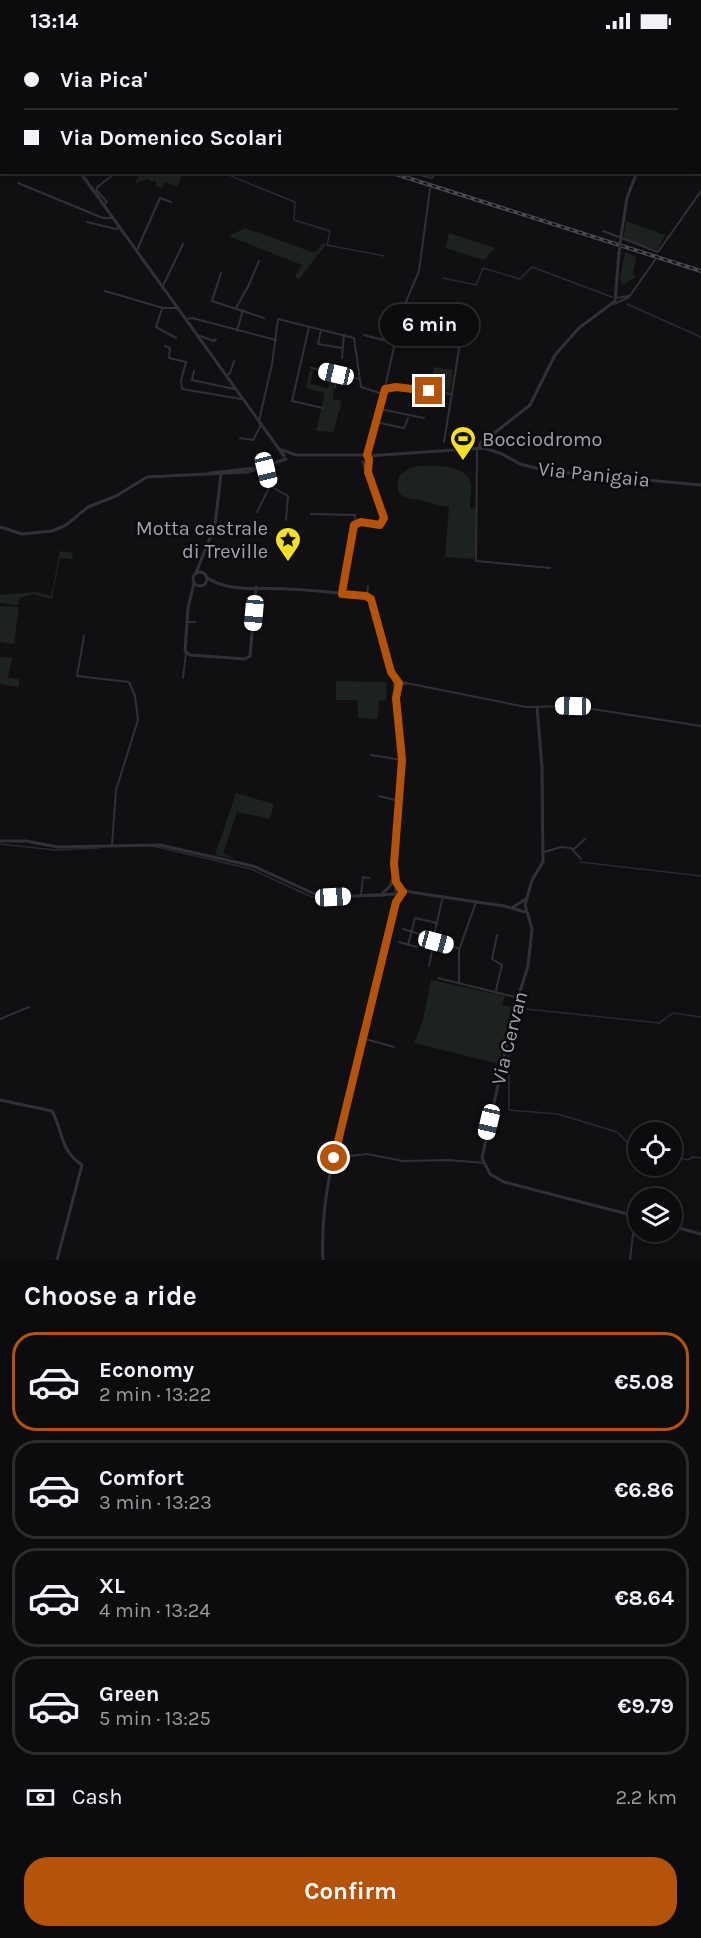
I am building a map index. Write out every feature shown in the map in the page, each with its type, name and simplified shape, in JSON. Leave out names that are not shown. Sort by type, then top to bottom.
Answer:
[{"type":"street","points":[[82,174],[234,389],[287,456]]},
{"type":"street","points":[[97,193],[97,187],[114,174]]},
{"type":"street","points":[[416,174],[432,178],[435,174]]},
{"type":"street","points":[[612,305],[617,291],[619,253],[627,198],[636,174]]},
{"type":"street","points":[[18,183],[103,218],[112,218]]},
{"type":"street","points":[[356,523],[380,525],[384,518],[368,472],[366,458],[385,389],[402,311],[419,271],[430,189]]},
{"type":"street","points":[[603,231],[658,252],[701,191]]},
{"type":"street","points":[[136,251],[160,198],[171,202]]},
{"type":"street","points":[[87,222],[116,229],[119,227]]},
{"type":"street","points":[[162,288],[183,244]]},
{"type":"street","points":[[550,568],[476,561],[483,445],[490,437],[522,414],[533,402],[552,360],[573,334],[631,294],[656,260]]},
{"type":"street","points":[[236,308],[260,261]]},
{"type":"street","points":[[221,273],[211,299],[264,318]]},
{"type":"street","points":[[105,291],[163,308],[177,308]]},
{"type":"street","points":[[617,291],[621,297]]},
{"type":"street","points":[[616,298],[631,294]]},
{"type":"street","points":[[616,298],[621,301]]},
{"type":"street","points":[[163,308],[156,327],[176,338]]},
{"type":"street","points":[[237,331],[243,310]]},
{"type":"street","points":[[185,319],[195,319],[276,340]]},
{"type":"street","points":[[189,324],[195,319]]},
{"type":"street","points":[[240,438],[253,440],[260,423],[280,319],[344,334],[355,339],[361,387],[383,394]]},
{"type":"street","points":[[310,326],[292,401],[323,408]]},
{"type":"street","points":[[322,329],[318,344],[342,348]]},
{"type":"street","points":[[342,358],[344,334]]},
{"type":"street","points":[[364,335],[394,343]]},
{"type":"street","points":[[197,336],[214,341],[216,339]]},
{"type":"street","points":[[444,442],[461,337]]},
{"type":"street","points":[[165,346],[170,348],[169,358],[186,362],[181,381],[182,388],[242,399]]},
{"type":"street","points":[[225,376],[230,373],[234,361]]},
{"type":"street","points":[[311,368],[360,379]]},
{"type":"street","points":[[194,371],[192,380],[234,389]]},
{"type":"street","points":[[335,387],[336,374]]},
{"type":"street","points":[[386,383],[396,387],[452,394]]},
{"type":"street","points":[[385,389],[396,387]]},
{"type":"street","points":[[379,409],[424,418]]},
{"type":"street","points":[[375,422],[404,428],[408,418]]},
{"type":"street","points":[[0,527],[22,534],[52,531],[66,525],[88,507],[116,496],[143,479],[155,475],[230,473],[264,467],[287,456],[296,455],[366,458],[382,454],[430,454],[483,445]]},
{"type":"street","name":"Via Panigaia","points":[[483,445],[523,465],[547,471],[701,485]]},
{"type":"street","points":[[264,467],[270,486],[288,496],[286,520]]},
{"type":"street","points":[[214,474],[221,477],[230,473]]},
{"type":"street","points":[[183,678],[193,578],[202,562],[215,525],[221,477]]},
{"type":"street","points":[[257,512],[270,486]]},
{"type":"street","points":[[311,514],[349,513],[355,515],[356,523],[342,594]]},
{"type":"street","points":[[202,562],[203,573],[206,577],[214,582],[233,587],[369,597]]},
{"type":"street","points":[[196,573],[203,573]]},
{"type":"street","points":[[193,592],[206,577]]},
{"type":"street","points":[[194,583],[201,585],[214,582]]},
{"type":"street","points":[[368,586],[369,597],[396,684],[402,760],[394,870],[390,886],[380,895]]},
{"type":"street","points":[[186,653],[248,658],[256,587]]},
{"type":"street","points":[[187,622],[195,622]]},
{"type":"street","points":[[84,636],[77,676],[130,683],[138,714],[116,789],[112,845]]},
{"type":"street","points":[[396,684],[406,683],[537,707],[573,706],[701,726]]},
{"type":"street","points":[[0,841],[58,847],[148,844],[177,848],[253,866],[315,894],[333,897],[410,892],[513,907],[522,906],[528,897],[533,876],[542,867],[544,852],[542,767],[537,707]]},
{"type":"street","points":[[370,755],[402,760]]},
{"type":"street","points":[[379,796],[399,801]]},
{"type":"street","points":[[574,849],[585,839]]},
{"type":"street","points":[[544,852],[561,847],[574,849],[581,859]]},
{"type":"street","points":[[324,1260],[324,1212],[333,1158],[399,892],[394,870]]},
{"type":"street","points":[[360,895],[363,877],[369,878]]},
{"type":"street","points":[[429,966],[443,896]]},
{"type":"street","points":[[459,983],[459,950],[476,902]]},
{"type":"street","name":"Via Cervan","points":[[484,1163],[482,1150],[528,968],[532,938],[527,913],[522,906]]},
{"type":"street","points":[[408,945],[416,917],[437,923]]},
{"type":"street","points":[[403,929],[459,950]]},
{"type":"street","points":[[495,992],[502,965],[492,959],[497,935]]},
{"type":"street","points":[[399,942],[417,947]]},
{"type":"street","points":[[438,978],[519,998]]},
{"type":"street","points":[[0,1019],[29,1007]]},
{"type":"street","points":[[364,1039],[394,1047]]},
{"type":"street","points":[[0,1100],[52,1112],[64,1146],[70,1156],[82,1165],[57,1260]]},
{"type":"street","points":[[333,1158],[367,1154],[403,1161],[448,1160],[484,1163],[490,1174],[504,1182],[628,1215]]},
{"type":"street","points":[[682,1229],[701,1234]]},
{"type":"street","points":[[630,1260],[633,1242]]},
{"type":"shaded area","points":[[138,174],[183,174],[177,187],[165,182],[162,188],[156,186],[156,179],[154,182],[147,179],[135,184]]},
{"type":"shaded area","points":[[626,221],[665,235],[658,250],[623,239]]},
{"type":"shaded area","points":[[245,228],[315,253],[323,243],[326,245],[298,280],[295,275],[302,265],[229,236]]},
{"type":"shaded area","points":[[449,233],[495,248],[484,260],[445,248]]},
{"type":"shaded area","points":[[625,252],[636,257],[633,274],[636,277],[622,285],[620,277]]},
{"type":"shaded area","points":[[434,367],[453,370],[450,391],[429,389]]},
{"type":"shaded area","points":[[310,370],[313,371],[310,384],[328,388],[331,374],[334,375],[333,399],[342,401],[333,432],[316,431],[325,393],[306,388]]},
{"type":"shaded area","points":[[412,467],[446,467],[462,472],[468,477],[471,484],[470,508],[476,509],[476,553],[473,559],[445,557],[449,507],[404,497],[400,494],[398,484],[400,475]]},
{"type":"shaded area","points":[[60,551],[73,553],[72,559],[60,558],[52,599],[32,594],[20,598],[18,605],[0,603],[0,595],[36,592],[51,596]]},
{"type":"shaded area","points":[[0,606],[19,607],[14,644],[0,642]]},
{"type":"shaded area","points":[[0,657],[12,658],[8,677],[19,679],[19,687],[0,684]]},
{"type":"shaded area","points":[[336,681],[387,682],[386,700],[379,701],[378,719],[358,718],[358,700],[336,700]]},
{"type":"shaded area","points":[[236,793],[274,804],[270,819],[237,812],[223,853],[235,859],[215,855]]},
{"type":"shaded area","points":[[431,980],[505,996],[502,1005],[512,1007],[499,1064],[414,1043],[423,1020]]},
{"type":"waterway","points":[[226,174],[295,202],[294,220],[330,231],[327,245],[384,256]]},
{"type":"waterway","points":[[443,278],[476,285],[483,268],[520,279],[532,267],[612,297]]},
{"type":"waterway","points":[[627,304],[701,337]]},
{"type":"waterway","points":[[0,844],[55,850],[98,848]]},
{"type":"waterway","points":[[153,846],[251,869],[312,897],[384,896]]},
{"type":"waterway","points":[[580,862],[701,876]]},
{"type":"waterway","points":[[377,977],[382,953]]},
{"type":"waterway","points":[[517,1008],[659,1023],[673,1013],[701,1017]]},
{"type":"waterway","points":[[519,1008],[509,1056],[509,1110],[558,1114],[617,1132],[628,1143]]},
{"type":"waterway","points":[[682,1158],[688,1160],[693,1157],[701,1158]]},
{"type":"railway","points":[[395,174],[701,271]]},
{"type":"place","name":"Bocciodromo","points":[[463,462]]},
{"type":"place","name":"Motta castrale di Treville","points":[[288,563]]},
{"type":"route","points":[[334,1158],[380,976],[396,902],[403,892],[396,882],[394,864],[402,760],[396,698],[399,683],[391,672],[370,597],[342,594],[354,525],[361,522],[380,525],[384,518],[368,472],[367,455],[385,389],[396,387],[429,391]]}]
